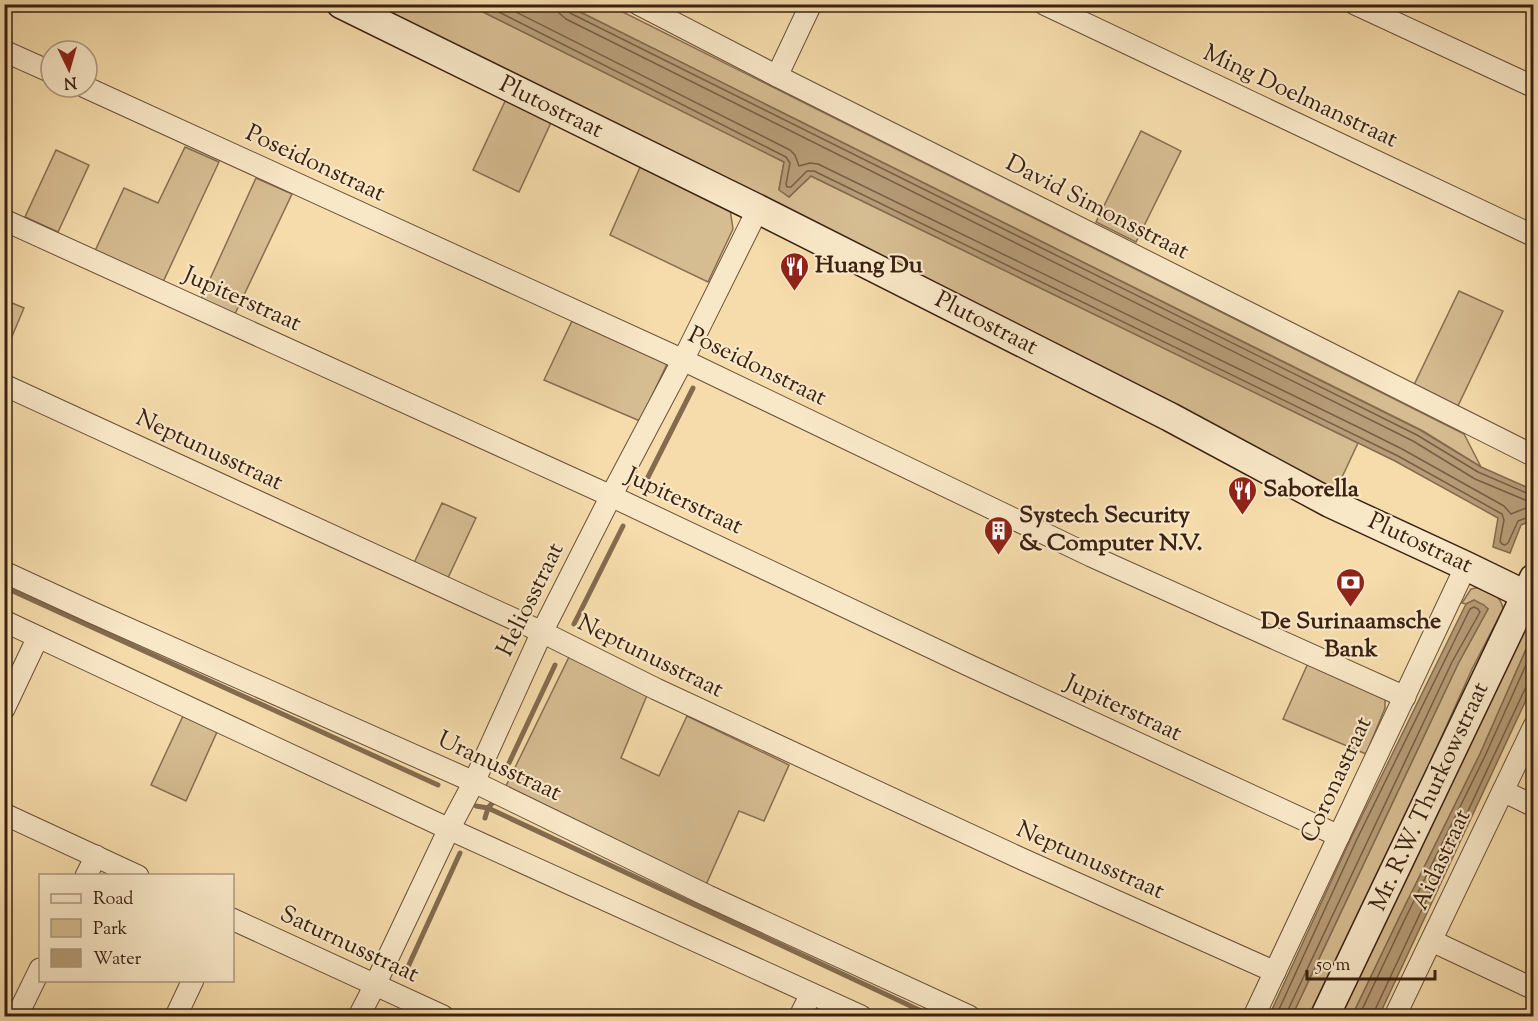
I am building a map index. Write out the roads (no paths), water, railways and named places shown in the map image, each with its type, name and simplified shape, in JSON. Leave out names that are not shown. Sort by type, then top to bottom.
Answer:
[{"type":"street","name":"Plutostraat","points":[[341,4],[758,209],[1170,417],[1330,503],[1466,566],[1531,591]]},
{"type":"street","name":"David Simonsstraat","points":[[638,4],[1533,456]]},
{"type":"street","points":[[777,76],[811,4]]},
{"type":"street","name":"Ming Doelmanstraat","points":[[1044,4],[1533,237]]},
{"type":"street","points":[[1355,4],[1533,87]]},
{"type":"street","points":[[4,51],[39,67]]},
{"type":"street","name":"Poseidonstraat","points":[[99,93],[683,360],[1091,556],[1405,697]]},
{"type":"street","name":"Heliosstraat","points":[[359,1017],[474,782],[542,632],[683,360],[758,209]]},
{"type":"street","name":"Jupiterstraat","points":[[4,220],[611,496],[966,664],[1339,836]]},
{"type":"street","name":"Neptunusstraat","points":[[4,385],[542,632],[656,689],[957,829],[1275,972]]},
{"type":"street","name":"Coronastraat","points":[[1254,1017],[1466,566]]},
{"type":"street","name":"Uranusstraat","points":[[4,572],[474,782],[708,896],[969,1017]]},
{"type":"street","name":"Mr. R.W. Thurkowstraat","points":[[1325,1017],[1531,591]]},
{"type":"street","points":[[4,621],[449,829],[861,1017]]},
{"type":"street","points":[[4,709],[38,637]]},
{"type":"street","name":"Aidastraat","points":[[1395,1017],[1533,726]]},
{"type":"street","points":[[1503,791],[1533,806]]},
{"type":"street","points":[[4,814],[134,874]]},
{"type":"street","points":[[87,874],[96,856]]},
{"type":"street","name":"Saturnusstraat","points":[[234,920],[443,1017]]},
{"type":"street","points":[[1432,941],[1533,989]]},
{"type":"street","points":[[17,1017],[39,971]]},
{"type":"street","points":[[176,1017],[193,982]]},
{"type":"street","points":[[800,1017],[811,994]]},
{"type":"water","points":[[469,5],[566,5],[1420,430],[1481,467],[1533,490],[1533,520],[1521,525],[1510,553],[1493,547],[1498,518],[1395,461],[811,176],[789,197],[779,190],[784,162]]},
{"type":"water","points":[[1474,600],[1488,609],[1458,664],[1292,1016],[1269,1016],[1352,836],[1466,604]]},
{"type":"water","points":[[1533,635],[1533,685],[1379,1016],[1352,1016],[1480,754]]},
{"type":"waterway","points":[[643,487],[693,388]]},
{"type":"waterway","points":[[574,624],[623,526]]},
{"type":"waterway","points":[[4,587],[438,785]]},
{"type":"waterway","points":[[509,763],[555,665]]},
{"type":"waterway","points":[[485,818],[488,808],[494,801]]},
{"type":"waterway","points":[[476,806],[488,808],[932,1016]]},
{"type":"waterway","points":[[407,969],[460,853]]},
{"type":"place","name":"Huang Du","points":[[794,292]]},
{"type":"place","name":"Saborella","points":[[1242,516]]},
{"type":"place","name":"Systech Security & Computer N.V.","points":[[998,556]]},
{"type":"place","name":"De Surinaamsche Bank","points":[[1351,608]]}]
